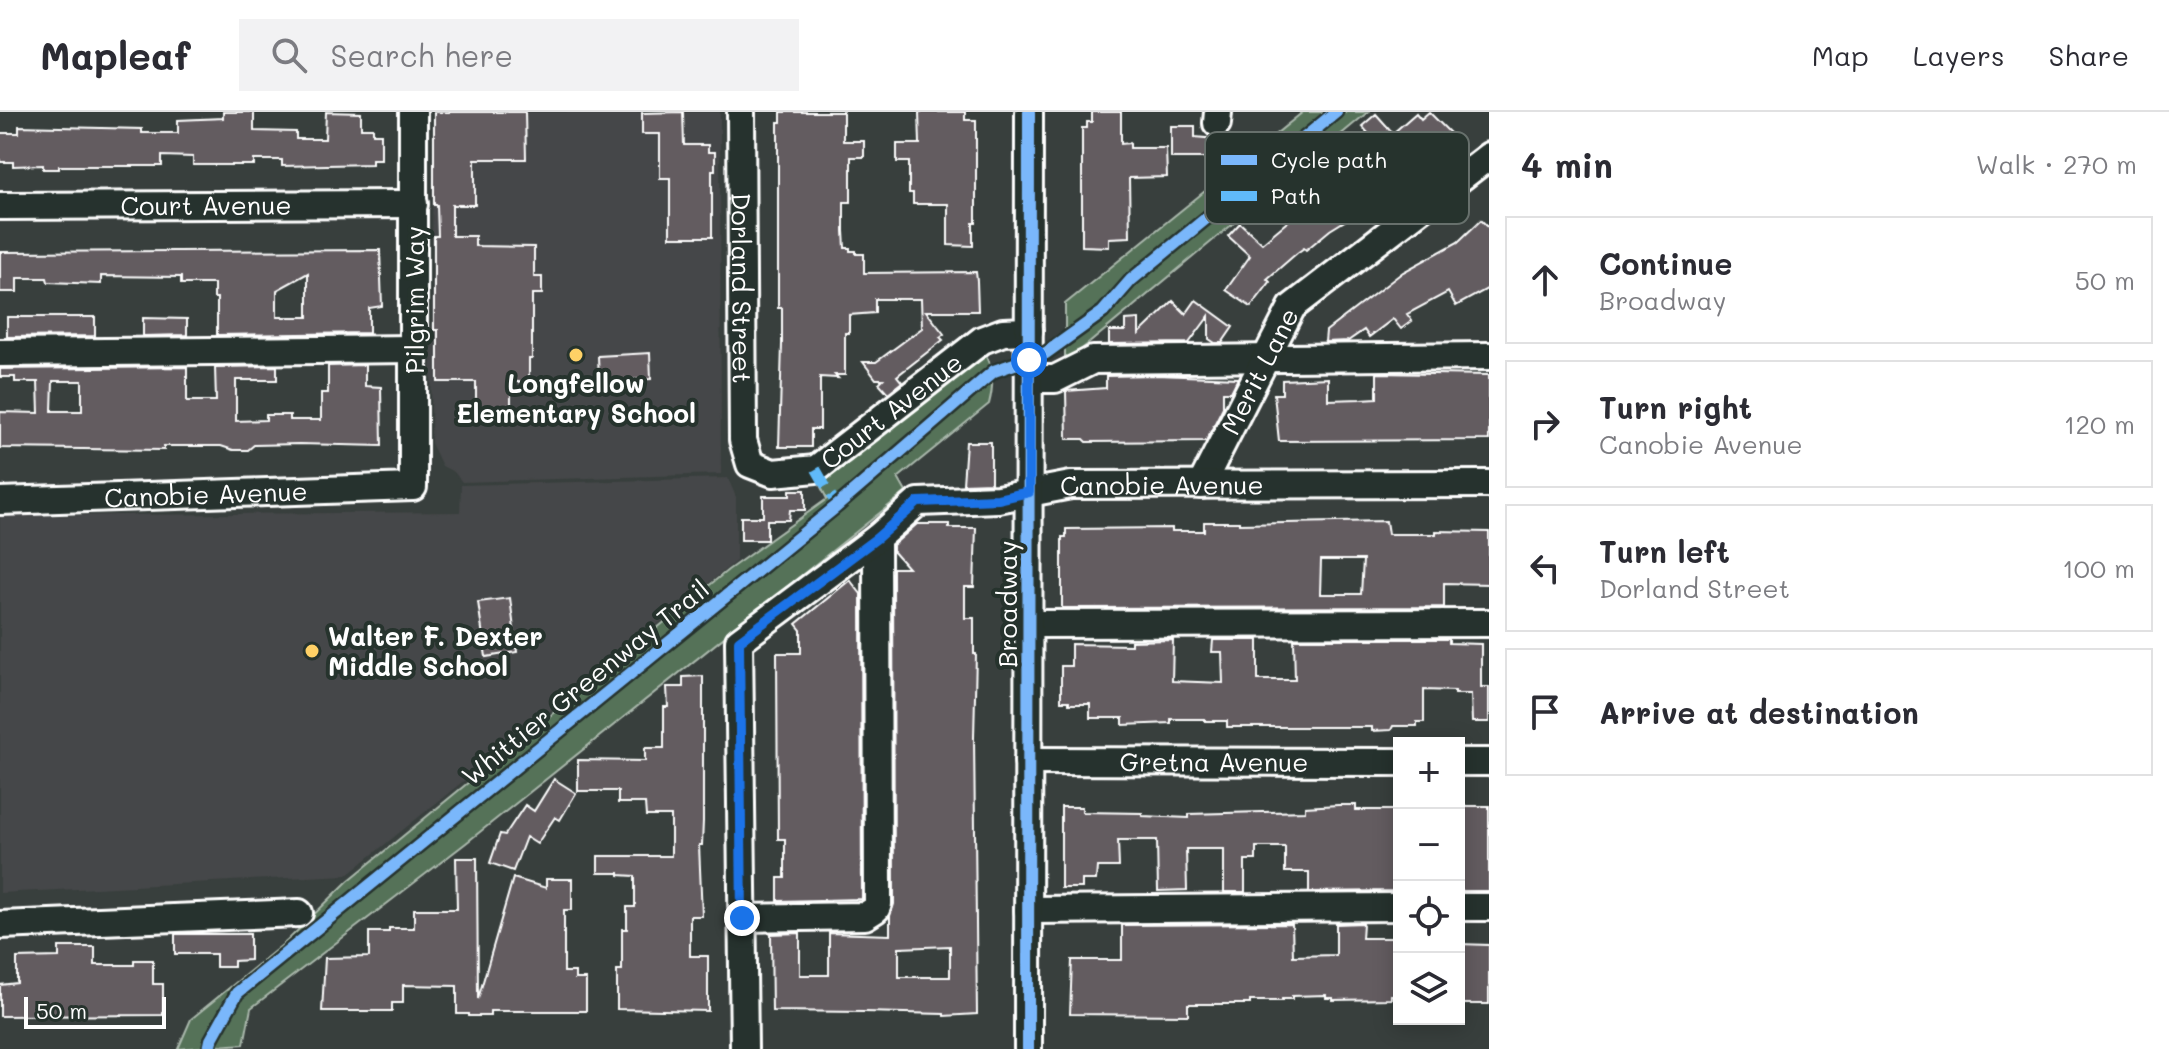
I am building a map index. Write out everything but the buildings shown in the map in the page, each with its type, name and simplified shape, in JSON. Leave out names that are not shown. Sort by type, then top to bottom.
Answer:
[{"type":"street","name":"Pilgrim Way","points":[[413,112],[413,487]]},
{"type":"street","name":"Dorland Street","points":[[741,112],[743,440],[750,464]]},
{"type":"street","name":"Broadway","points":[[1028,1049],[1029,112]]},
{"type":"street","name":"Merit Lane","points":[[1469,171],[1489,156]]},
{"type":"street","name":"Court Avenue","points":[[0,206],[414,204]]},
{"type":"street","name":"Merit Lane","points":[[1201,485],[1292,307],[1400,224]]},
{"type":"street","name":"Court Avenue","points":[[750,464],[773,473],[816,469],[982,340],[1003,332],[1029,331]]},
{"type":"street","points":[[0,353],[414,349]]},
{"type":"street","points":[[1029,379],[1055,379],[1093,360],[1489,356]]},
{"type":"street","name":"Canobie Avenue","points":[[742,918],[739,641],[877,538],[918,502],[998,499],[1071,485],[1489,484]]},
{"type":"street","name":"Canobie Avenue","points":[[0,501],[413,487]]},
{"type":"street","points":[[744,1049],[742,918],[865,916],[878,904],[877,538]]},
{"type":"street","points":[[1029,624],[1489,623]]},
{"type":"street","name":"Gretna Avenue","points":[[1028,761],[1393,762]]},
{"type":"street","points":[[1465,762],[1489,762]]},
{"type":"street","points":[[1028,910],[1393,907]]},
{"type":"street","points":[[1465,907],[1489,907]]},
{"type":"street","points":[[0,925],[299,913]]},
{"type":"shaded area","name":"Longfellow Elementary School","points":[[433,112],[720,112],[721,474],[462,482],[454,472],[442,466],[431,443]]},
{"type":"shaded area","name":"Walter F. Dexter Middle School","points":[[728,478],[736,497],[736,561],[347,875],[0,893],[0,516],[460,512],[461,485]]},
{"type":"green space","points":[[1303,112],[1368,112],[1344,132],[1278,132]]},
{"type":"green space","points":[[1205,191],[1205,224],[1233,224],[1065,363],[1065,304]]},
{"type":"green space","points":[[985,354],[992,378],[989,404],[898,478],[906,492],[466,843],[251,1008],[244,1044],[178,1049],[191,1019],[287,941],[348,881],[728,570],[827,499],[820,485]]},
{"type":"marked path","points":[[816,469],[837,506]]},
{"type":"cycle path","points":[[1028,1049],[1029,112]]},
{"type":"cycle path","name":"Whittier Greenway Trail","points":[[1312,132],[1336,112]]},
{"type":"cycle path","name":"Whittier Greenway Trail","points":[[209,1049],[237,993],[837,506],[994,371],[1046,353],[1103,312],[1131,280],[1205,219]]},
{"type":"place","name":"Longfellow Elementary School","points":[[576,355]]},
{"type":"place","name":"Walter F. Dexter Middle School","points":[[312,651]]},
{"type":"route","points":[[742,918],[739,641],[877,538],[918,502],[998,499],[1029,492],[1029,360]]}]
